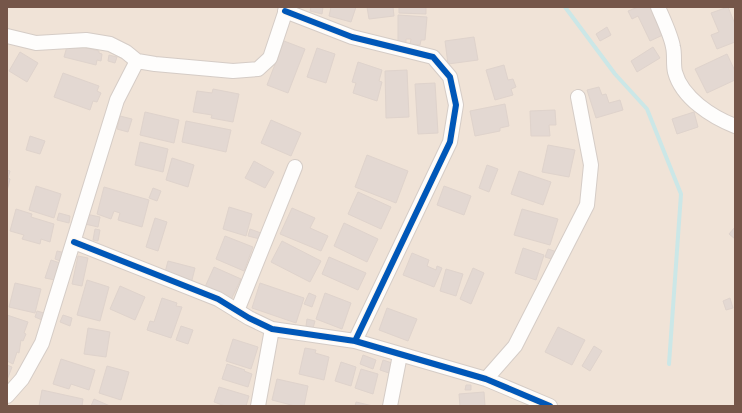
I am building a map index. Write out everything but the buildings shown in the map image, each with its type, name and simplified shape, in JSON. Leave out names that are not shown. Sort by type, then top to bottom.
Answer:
[{"type":"street","points":[[658,7],[673,47],[675,72],[683,88],[694,100],[714,116],[735,126]]},
{"type":"street","points":[[7,36],[36,43],[86,40],[110,44],[126,52],[137,61],[233,71],[258,69],[270,58],[286,9],[352,37],[433,57],[450,77],[456,105],[450,142],[355,341]]},
{"type":"street","points":[[7,396],[22,379],[42,344],[117,100],[137,61]]},
{"type":"street","points":[[486,379],[515,346],[587,205],[591,165],[578,97]]},
{"type":"street","points":[[237,311],[295,168]]},
{"type":"street","points":[[74,242],[218,300],[272,329],[355,341],[486,379],[550,406]]},
{"type":"street","points":[[258,406],[272,329]]},
{"type":"street","points":[[390,406],[400,355]]},
{"type":"shaded area","points":[[7,7],[735,7],[735,406],[7,406]]},
{"type":"waterway","points":[[565,7],[615,74],[647,109],[681,194],[669,364]]},
{"type":"cycle path","points":[[285,11],[352,37],[433,57],[450,77],[456,105],[450,142],[355,341]]},
{"type":"cycle path","points":[[74,242],[218,299],[249,318],[272,329],[355,341],[486,379],[550,406]]}]
